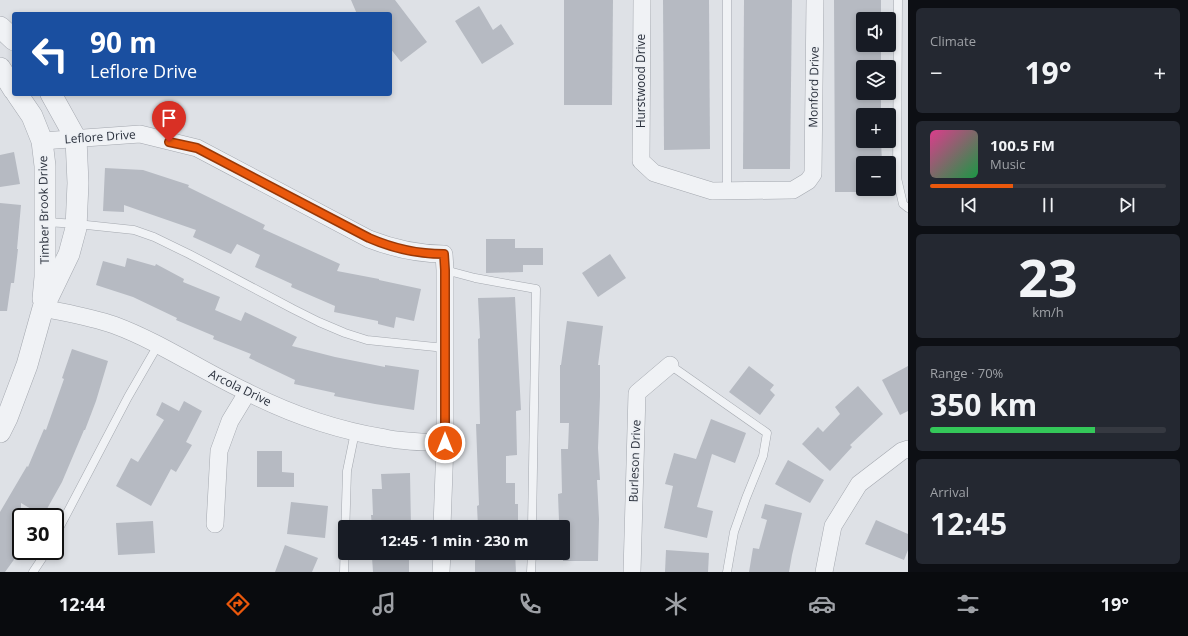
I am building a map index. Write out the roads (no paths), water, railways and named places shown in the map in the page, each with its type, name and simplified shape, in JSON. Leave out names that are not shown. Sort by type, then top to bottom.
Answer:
[{"type":"street","name":"Hurstwood Drive","points":[[642,0],[641,161],[654,173],[712,191],[726,191]]},
{"type":"street","name":"Monford Drive","points":[[726,191],[793,190],[808,181],[813,174],[815,0]]},
{"type":"street","points":[[0,27],[12,38]]},
{"type":"street","points":[[0,68],[12,87]]},
{"type":"street","name":"Timber Brook Drive","points":[[17,96],[32,116],[42,141],[45,166],[45,277],[43,308]]},
{"type":"street","name":"Timber Brook Drive","points":[[0,432],[7,418],[27,365],[43,308],[69,254],[77,224],[78,183],[76,139],[52,96]]},
{"type":"street","name":"Leflore Drive","points":[[42,141],[140,134],[197,148],[369,238],[386,245],[433,254],[444,262]]},
{"type":"street","points":[[442,520],[445,443],[444,262]]},
{"type":"street","name":"Arcola Drive","points":[[43,308],[114,325],[158,345],[247,393],[306,418],[355,432],[385,438],[413,442],[445,443]]},
{"type":"street","name":"Burleson Drive","points":[[632,572],[637,393],[670,365]]},
{"type":"street","points":[[215,524],[219,451],[230,420],[247,393]]},
{"type":"street","points":[[824,572],[833,526],[859,484],[902,451],[908,449]]},
{"type":"street","points":[[441,572],[442,560]]},
{"type":"lane","points":[[726,191],[727,0]]},
{"type":"lane","points":[[898,0],[897,178],[903,204],[908,208]]},
{"type":"lane","points":[[45,222],[134,230],[154,237],[189,254],[255,290],[319,322],[367,340],[445,348]]},
{"type":"lane","points":[[444,262],[475,278],[536,290],[532,520]]},
{"type":"lane","points":[[64,519],[128,397],[158,345]]},
{"type":"lane","points":[[670,365],[767,432],[763,456],[734,532],[727,572]]},
{"type":"lane","points":[[344,572],[347,471],[355,432]]},
{"type":"lane","points":[[36,571],[42,560]]},
{"type":"lane","points":[[531,572],[532,560]]}]
